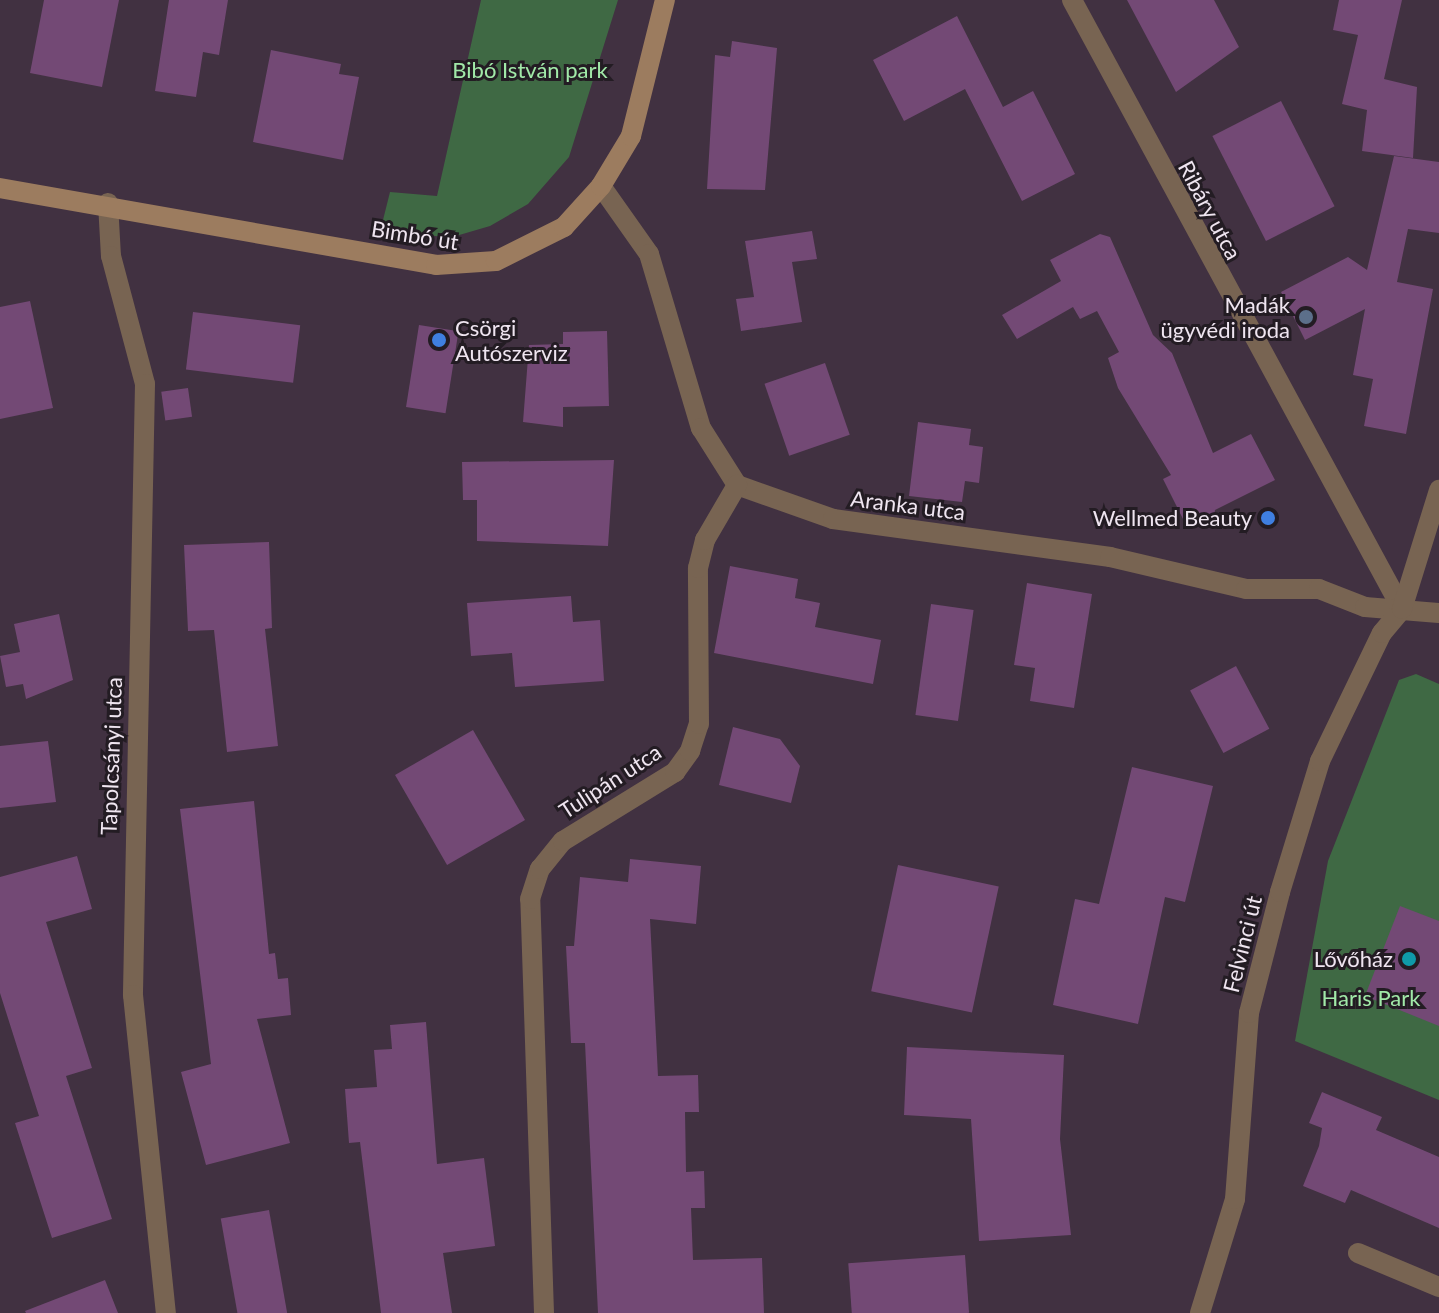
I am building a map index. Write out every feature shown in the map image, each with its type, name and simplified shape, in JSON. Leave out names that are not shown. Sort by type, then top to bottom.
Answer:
[{"type":"street","name":"Bimbó út","points":[[0,188],[108,203],[467,267],[547,239],[601,186],[631,136],[665,0]]},
{"type":"street","name":"Ribáry utca","points":[[1072,0],[1402,609]]},
{"type":"street","points":[[601,186],[649,254],[701,428],[737,485]]},
{"type":"street","name":"Tapolcsányi utca","points":[[108,203],[111,256],[145,384],[133,995],[166,1313]]},
{"type":"street","name":"Aranka utca","points":[[737,485],[833,519],[1110,557],[1246,589],[1319,589],[1365,607],[1439,613]]},
{"type":"street","name":"Tulipán utca","points":[[544,1313],[530,899],[540,869],[563,841],[675,772],[690,751],[699,724],[698,568],[705,540],[737,485]]},
{"type":"street","name":"Felvinci út","points":[[1200,1313],[1235,1199],[1249,1013],[1280,892],[1320,761],[1382,633],[1402,609],[1439,490]]},
{"type":"street","points":[[1402,609],[1439,626]]},
{"type":"street","points":[[1358,1253],[1439,1287]]},
{"type":"green space","name":"Bibó István park","points":[[481,0],[618,0],[569,157],[528,204],[490,226],[449,238],[381,228],[390,192],[437,196]]},
{"type":"green space","name":"Haris Park","points":[[1416,674],[1439,684],[1439,1100],[1295,1041],[1328,861],[1399,680]]},
{"type":"building","points":[[44,0],[119,0],[102,87],[30,73]]},
{"type":"building","points":[[169,0],[228,0],[219,55],[203,52],[196,97],[155,91]]},
{"type":"building","points":[[1127,0],[1214,0],[1239,47],[1176,92]]},
{"type":"building","points":[[1339,0],[1402,0],[1384,79],[1417,87],[1413,158],[1362,151],[1367,110],[1342,104],[1358,35],[1333,30]]},
{"type":"building","points":[[957,16],[1003,107],[1033,91],[1075,174],[1022,201],[965,89],[904,121],[873,60]]},
{"type":"building","points":[[732,41],[777,48],[765,190],[707,189],[715,55],[730,57]]},
{"type":"building","points":[[271,50],[341,64],[339,74],[359,77],[343,160],[253,142]]},
{"type":"building","points":[[1281,101],[1335,206],[1266,241],[1212,136]]},
{"type":"building","points":[[1394,156],[1439,162],[1439,233],[1408,229],[1397,282],[1433,289],[1406,434],[1364,426],[1373,379],[1353,375],[1365,309],[1305,340],[1281,292],[1348,257],[1367,270]]},
{"type":"building","points":[[812,231],[817,259],[792,262],[802,322],[741,331],[736,299],[754,297],[745,241]]},
{"type":"building","points":[[1100,234],[1110,237],[1153,335],[1172,353],[1213,453],[1251,434],[1275,480],[1215,510],[1213,525],[1185,523],[1163,479],[1171,475],[1118,388],[1108,358],[1119,352],[1097,311],[1080,319],[1073,307],[1017,339],[1002,315],[1061,281],[1050,260]]},
{"type":"building","points":[[30,301],[53,408],[0,419],[0,307]]},
{"type":"building","points":[[193,312],[300,325],[293,383],[186,370]]},
{"type":"building","points":[[419,325],[459,331],[446,413],[406,407]]},
{"type":"building","points":[[607,331],[609,406],[563,407],[563,427],[523,422],[529,345],[563,344],[563,332]]},
{"type":"building","points":[[825,363],[850,435],[789,456],[764,384]]},
{"type":"building","points":[[188,388],[192,417],[165,420],[161,392]]},
{"type":"building","points":[[918,422],[971,429],[969,445],[983,447],[979,483],[965,481],[962,502],[909,496]]},
{"type":"building","points":[[614,460],[608,546],[477,541],[477,500],[463,500],[462,462]]},
{"type":"building","points":[[269,542],[272,628],[265,629],[278,746],[227,752],[214,630],[188,631],[184,545]]},
{"type":"building","points":[[730,566],[798,579],[795,598],[820,603],[815,627],[881,640],[873,684],[714,653]]},
{"type":"building","points":[[1027,583],[1092,594],[1074,708],[1030,701],[1035,668],[1014,665]]},
{"type":"building","points":[[571,596],[573,622],[600,620],[604,681],[515,687],[512,653],[471,656],[467,603]]},
{"type":"building","points":[[931,604],[974,610],[958,721],[915,715]]},
{"type":"building","points":[[59,614],[73,680],[26,699],[23,684],[6,687],[0,656],[20,652],[14,624]]},
{"type":"building","points":[[1236,666],[1269,729],[1223,753],[1190,690]]},
{"type":"building","points":[[733,727],[780,739],[800,766],[791,803],[719,785]]},
{"type":"building","points":[[473,730],[525,820],[447,865],[395,775]]},
{"type":"building","points":[[48,741],[56,802],[0,808],[0,746]]},
{"type":"building","points":[[1132,767],[1213,786],[1185,902],[1165,897],[1138,1024],[1053,1005],[1075,899],[1099,904]]},
{"type":"building","points":[[254,801],[269,954],[275,953],[278,979],[288,978],[291,1015],[257,1019],[290,1143],[206,1165],[181,1072],[211,1064],[180,809]]},
{"type":"building","points":[[77,856],[92,909],[46,922],[92,1068],[66,1076],[112,1219],[52,1238],[15,1123],[39,1116],[0,993],[0,877]]},
{"type":"building","points":[[630,859],[701,866],[696,924],[650,919],[658,1076],[698,1075],[699,1112],[685,1112],[686,1172],[704,1171],[705,1208],[691,1208],[693,1260],[762,1258],[764,1313],[598,1313],[585,1043],[571,1043],[566,946],[574,946],[580,877],[628,882]]},
{"type":"building","points":[[898,865],[999,886],[972,1013],[871,991]]},
{"type":"building","name":"Lővőház","points":[[1400,906],[1439,921],[1439,1026],[1365,996]]},
{"type":"building","points":[[426,1022],[437,1164],[484,1158],[495,1246],[443,1253],[452,1313],[381,1313],[360,1142],[349,1143],[345,1089],[377,1087],[374,1050],[392,1049],[390,1025]]},
{"type":"building","points":[[907,1047],[1064,1055],[1060,1139],[1071,1235],[979,1241],[971,1119],[904,1115]]},
{"type":"building","points":[[1322,1092],[1382,1117],[1376,1130],[1439,1157],[1439,1228],[1351,1190],[1345,1203],[1303,1186],[1319,1146],[1322,1128],[1309,1123]]},
{"type":"building","points":[[269,1210],[287,1313],[237,1313],[221,1219]]},
{"type":"building","points":[[965,1255],[969,1313],[852,1313],[848,1263]]},
{"type":"building","points":[[105,1280],[118,1313],[25,1311]]},
{"type":"place","name":"Madák ügyvédi iroda","points":[[1306,317]]},
{"type":"place","name":"Csörgi Autószerviz","points":[[439,340]]},
{"type":"place","name":"Wellmed Beauty","points":[[1268,518]]},
{"type":"place","name":"Lővőház","points":[[1409,959]]}]
